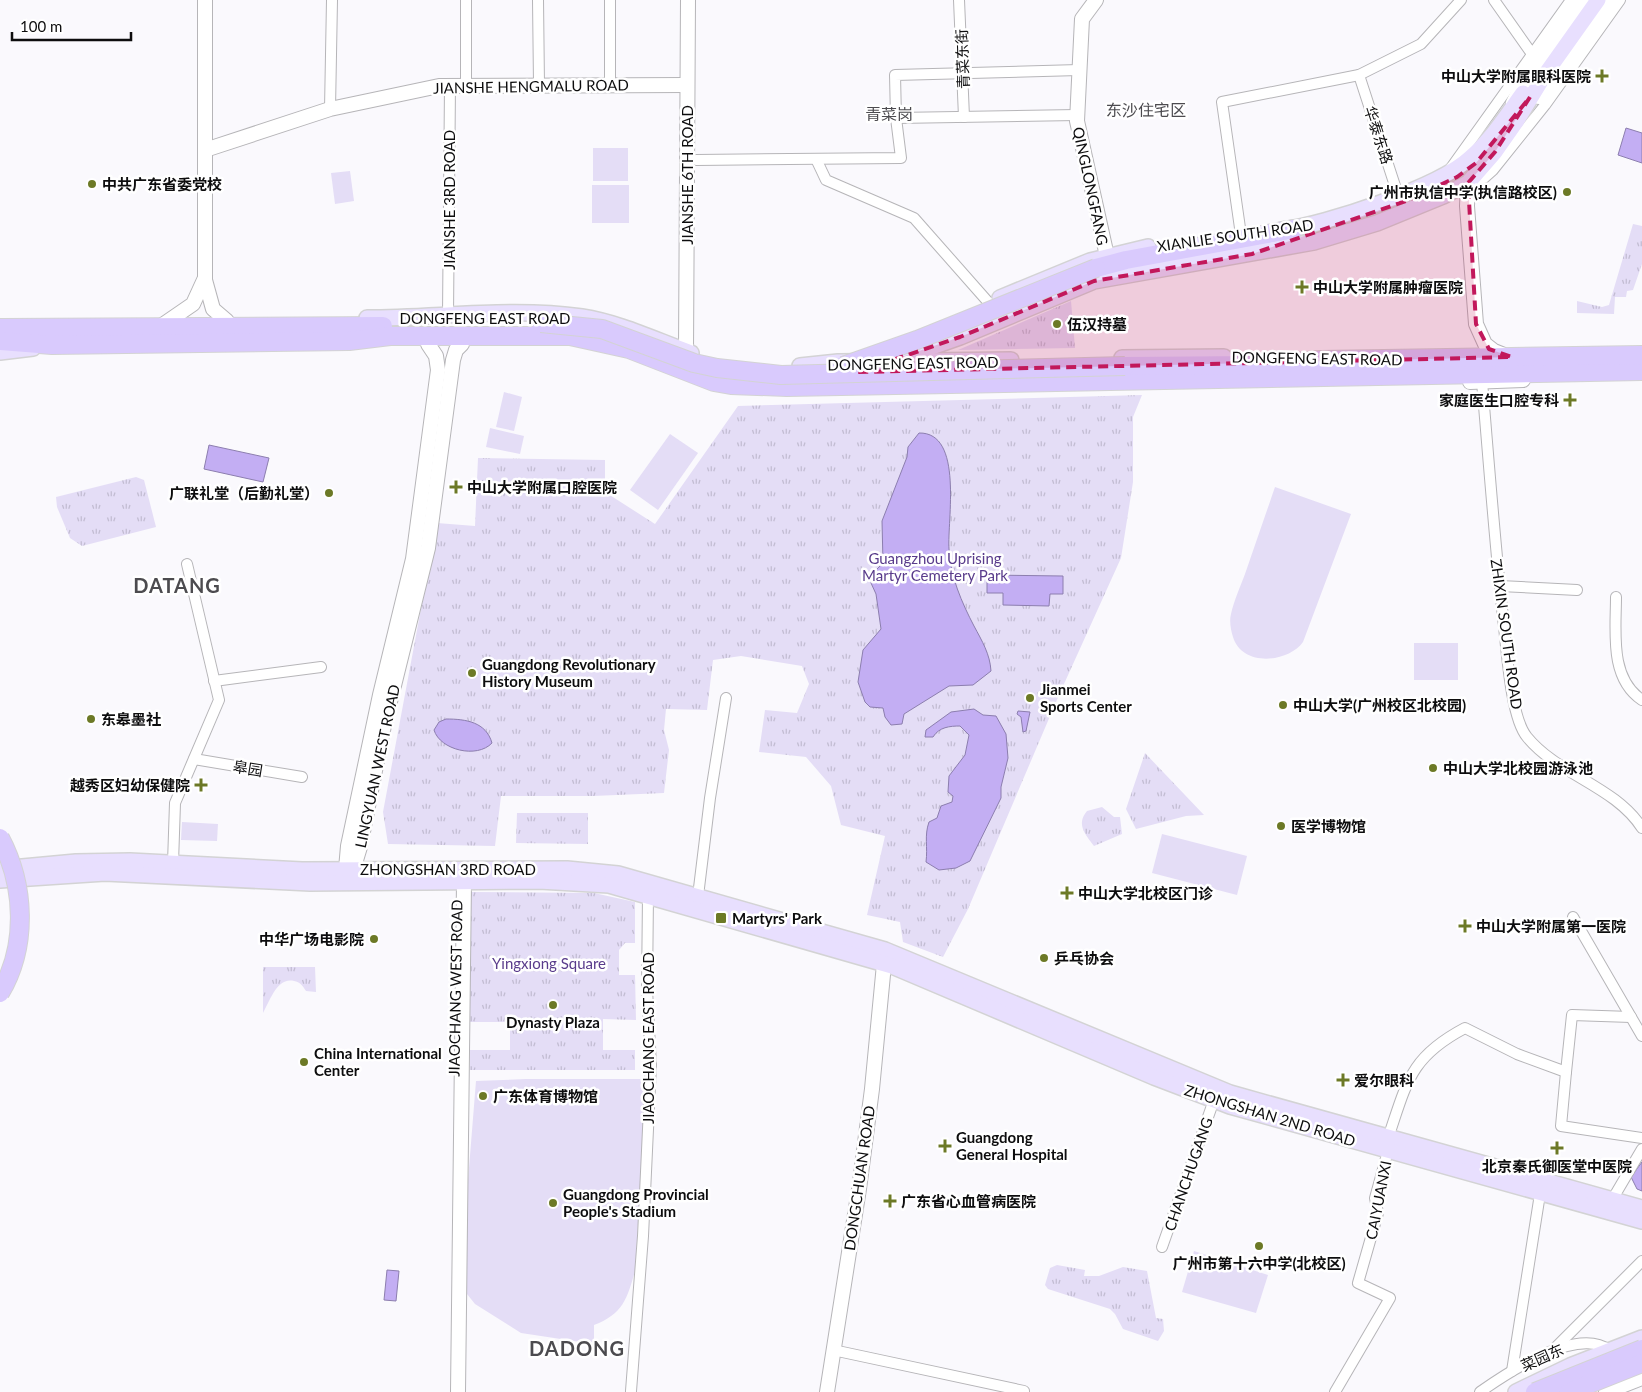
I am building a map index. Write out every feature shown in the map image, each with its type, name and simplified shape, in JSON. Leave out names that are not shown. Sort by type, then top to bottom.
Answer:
[{"type":"highway","points":[[817,373],[875,356],[1102,262],[1126,260],[1294,229]]},
{"type":"highway","name":"DONGFENG EAST ROAD","points":[[0,328],[161,326],[329,328],[542,323],[602,330],[694,363],[717,368],[781,375],[817,373]]},
{"type":"highway","name":"DONGFENG EAST ROAD","points":[[0,341],[52,345],[348,341],[390,336],[570,336],[600,341],[634,351],[704,378],[731,385],[891,386],[1642,371]]},
{"type":"highway","name":"DONGFENG EAST ROAD","points":[[348,341],[390,345],[550,343],[601,351],[635,359],[700,385],[730,392],[765,393],[891,386]]},
{"type":"highway","points":[[0,347],[52,345]]},
{"type":"highway","name":"DONGFENG EAST ROAD","points":[[1320,360],[1642,355]]},
{"type":"highway","points":[[817,373],[1253,365],[1320,360]]},
{"type":"highway","points":[[0,838],[15,874],[20,914],[14,958],[0,992]]},
{"type":"highway","points":[[0,844],[12,868],[19,916],[13,958],[0,992]]},
{"type":"highway","points":[[1534,1392],[1642,1349]]},
{"type":"highway","points":[[1569,1391],[1642,1360]]},
{"type":"highway","points":[[1597,1392],[1639,1378]]},
{"type":"main road","name":"XIANLIE SOUTH ROAD","points":[[1252,254],[1344,225],[1406,201],[1457,177],[1482,157],[1530,96],[1591,0]]},
{"type":"main road","name":"XIANLIE SOUTH ROAD","points":[[804,386],[825,382],[887,363],[968,334],[1094,281],[1314,242],[1358,230],[1443,196],[1468,182],[1495,152],[1514,115],[1568,37],[1598,0]]},
{"type":"main road","name":"XIANLIE SOUTH ROAD","points":[[838,362],[989,303],[1058,272],[1102,262],[1145,248],[1294,229],[1349,214],[1446,174],[1470,158],[1514,115],[1530,96]]},
{"type":"main road","name":"DONGFENG EAST ROAD","points":[[161,326],[195,321],[528,314],[583,318],[631,330],[686,351],[719,361],[757,366],[807,366],[838,362],[887,363],[1166,356],[1320,360]]},
{"type":"main road","points":[[959,315],[956,321],[959,331],[968,334]]},
{"type":"main road","points":[[0,352],[52,345]]},
{"type":"main road","name":"ZHONGSHAN 3RD ROAD","points":[[2,874],[113,861],[350,874]]},
{"type":"main road","name":"ZHONGSHAN 3RD ROAD","points":[[460,878],[595,871],[630,877],[698,896],[885,956]]},
{"type":"main road","name":"ZHONGSHAN 3RD ROAD","points":[[24,872],[350,874],[588,882],[648,895],[885,956]]},
{"type":"main road","name":"ZHONGSHAN 2ND ROAD","points":[[885,956],[1185,1083],[1214,1100],[1642,1208]]},
{"type":"main road","name":"ZHONGSHAN 2ND ROAD","points":[[1185,1083],[1242,1097],[1540,1194],[1642,1221]]},
{"type":"main road","points":[[1516,1392],[1570,1366],[1642,1338],[1642,1360],[1617,1368],[1569,1391]]},
{"type":"main road","points":[[1569,1391],[1610,1362],[1609,1350]]},
{"type":"main road","points":[[1548,1392],[1559,1383],[1570,1366]]},
{"type":"main road","points":[[1541,1392],[1550,1375]]},
{"type":"street","points":[[205,0],[204,280],[213,310],[227,321]]},
{"type":"street","points":[[330,109],[332,0]]},
{"type":"street","points":[[466,0],[466,85]]},
{"type":"street","points":[[538,0],[539,84]]},
{"type":"street","points":[[610,0],[610,84]]},
{"type":"street","name":"JIANSHE 6TH ROAD","points":[[686,351],[688,0]]},
{"type":"street","name":"青菜东街","points":[[959,0],[964,117]]},
{"type":"street","name":"QINGLONGFANG","points":[[1096,0],[1082,19],[1077,115],[1102,262]]},
{"type":"street","points":[[1241,235],[1222,102],[1359,75],[1422,44],[1461,0]]},
{"type":"street","points":[[1494,0],[1532,54]]},
{"type":"street","points":[[1446,174],[1571,0]]},
{"type":"street","points":[[1514,115],[1524,81],[1582,0]]},
{"type":"street","points":[[1514,115],[1540,96],[1609,0]]},
{"type":"street","points":[[1512,357],[1489,348],[1481,340],[1477,329],[1467,206],[1468,182],[1484,178],[1493,170],[1544,105],[1620,0]]},
{"type":"street","points":[[696,160],[817,161],[901,158],[896,118],[895,75],[1079,70]]},
{"type":"street","name":"华泰东路","points":[[1359,75],[1398,195]]},
{"type":"street","name":"JIANSHE HENGMALU ROAD","points":[[205,150],[330,109],[450,85],[687,85]]},
{"type":"street","name":"JIANSHE 3RD ROAD","points":[[448,316],[450,85]]},
{"type":"street","points":[[896,118],[1077,115]]},
{"type":"street","points":[[817,161],[826,180],[914,218],[989,303]]},
{"type":"street","points":[[161,326],[193,304],[204,280]]},
{"type":"street","name":"LINGYUAN WEST ROAD","points":[[350,874],[348,846],[376,710],[413,554],[438,368],[434,350],[428,344]]},
{"type":"street","name":"LINGYUAN WEST ROAD","points":[[350,874],[428,548],[452,368],[456,350],[462,344]]},
{"type":"street","points":[[686,351],[696,372],[704,378]]},
{"type":"street","points":[[438,368],[447,364],[452,368]]},
{"type":"street","points":[[1394,375],[1482,382],[1521,381],[1561,372]]},
{"type":"street","name":"ZHIXIN SOUTH ROAD","points":[[1482,382],[1500,586],[1513,694],[1523,732],[1545,753],[1626,809],[1642,828]]},
{"type":"street","points":[[413,554],[428,548]]},
{"type":"street","points":[[173,863],[175,803],[219,700],[187,564]]},
{"type":"street","points":[[1500,586],[1578,590]]},
{"type":"street","points":[[1616,597],[1616,652],[1624,680],[1633,694],[1642,700]]},
{"type":"street","points":[[214,681],[321,667]]},
{"type":"street","points":[[698,896],[710,798],[726,698]]},
{"type":"street","name":"皋园","points":[[194,759],[302,777]]},
{"type":"street","name":"JIAOCHANG WEST ROAD","points":[[449,1392],[460,878]]},
{"type":"street","name":"JIAOCHANG WEST ROAD","points":[[458,1392],[460,878]]},
{"type":"street","name":"JIAOCHANG EAST ROAD","points":[[631,1391],[643,1236],[651,1065],[647,989],[648,895]]},
{"type":"street","points":[[1573,917],[1642,1036]]},
{"type":"street","name":"DONGCHUAN ROAD","points":[[827,1392],[860,1180],[872,1089],[885,956]]},
{"type":"street","points":[[1631,1017],[1572,1015],[1561,1126],[1642,1138]]},
{"type":"street","points":[[1388,1145],[1408,1077],[1419,1062],[1445,1038],[1466,1028],[1517,1054],[1566,1072]]},
{"type":"street","name":"CHANCHUGANG","points":[[1162,1247],[1214,1100]]},
{"type":"street","name":"CAIYUANXI","points":[[1335,1392],[1390,1298],[1358,1283],[1378,1214],[1376,1198],[1388,1145]]},
{"type":"street","points":[[1612,1200],[1642,1149]]},
{"type":"street","points":[[1512,1371],[1540,1194]]},
{"type":"street","points":[[1551,1352],[1642,1261]]},
{"type":"street","name":"菜园东","points":[[1480,1392],[1512,1371],[1551,1352],[1581,1343],[1598,1343],[1609,1350]]},
{"type":"street","points":[[833,1350],[1024,1391]]},
{"type":"street","points":[[1617,1368],[1639,1378]]},
{"type":"street","points":[[1606,1392],[1639,1378]]},
{"type":"highlighted area","points":[[1530,97],[1495,152],[1468,183],[1476,324],[1489,349],[1512,357],[858,372],[960,337],[1094,281],[1252,254],[1406,201],[1457,177],[1476,163]]},
{"type":"green space","points":[[593,148],[628,148],[628,181],[593,181]]},
{"type":"green space","points":[[350,171],[354,201],[335,204],[331,173]]},
{"type":"green space","points":[[592,185],[629,185],[629,223],[592,223]]},
{"type":"green space","points":[[1633,224],[1642,226],[1642,264],[1633,290],[1627,291],[1626,297],[1615,297],[1614,314],[1577,313],[1577,301],[1602,307],[1609,305]]},
{"type":"green space","points":[[1071,301],[1075,348],[958,350]]},
{"type":"green space","points":[[504,392],[522,397],[514,431],[496,427]]},
{"type":"green space","name":"Guangzhou Uprising Martyr Cemetery Park","points":[[1142,395],[1133,417],[1133,482],[1121,558],[1059,695],[968,909],[943,957],[903,942],[900,922],[867,915],[885,836],[841,825],[831,786],[806,757],[759,752],[765,710],[797,713],[809,684],[802,666],[741,656],[713,660],[707,710],[666,709],[664,730],[669,750],[664,793],[593,796],[501,796],[495,846],[388,844],[383,812],[437,523],[475,526],[478,458],[605,460],[605,492],[655,524],[738,406]]},
{"type":"green space","points":[[490,428],[524,436],[520,454],[486,447]]},
{"type":"green space","points":[[670,434],[698,453],[658,510],[630,490]]},
{"type":"green space","points":[[136,477],[144,480],[156,527],[82,546],[70,538],[57,507],[56,497]]},
{"type":"green space","points":[[1275,487],[1351,514],[1303,642],[1287,654],[1277,658],[1266,659],[1255,657],[1238,647],[1232,635],[1230,620],[1235,599]]},
{"type":"green space","points":[[1414,643],[1458,643],[1458,680],[1414,680]]},
{"type":"green space","points":[[1145,753],[1204,815],[1186,816],[1136,829],[1126,809]]},
{"type":"green space","points":[[1102,807],[1114,817],[1120,817],[1122,834],[1094,846],[1083,829],[1082,820],[1087,811]]},
{"type":"green space","points":[[517,813],[588,813],[588,844],[516,843]]},
{"type":"green space","points":[[182,822],[218,824],[217,841],[181,840]]},
{"type":"green space","points":[[1162,834],[1247,856],[1237,895],[1152,873]]},
{"type":"green space","name":"Yingxiong Square","points":[[470,892],[594,893],[635,902],[635,943],[625,943],[619,950],[619,975],[635,975],[636,1020],[603,1019],[603,1050],[635,1050],[635,1070],[470,1070],[470,1050],[510,1050],[510,1022],[470,1022]]},
{"type":"green space","points":[[263,967],[315,967],[316,992],[306,991],[301,984],[288,981],[279,986],[275,991],[263,1013]]},
{"type":"green space","name":"Guangdong Provincial People's Stadium","points":[[643,1079],[647,1083],[635,1271],[626,1297],[618,1310],[604,1321],[594,1325],[594,1344],[521,1333],[475,1304],[467,1294],[463,1282],[464,1230],[476,1081]]},
{"type":"green space","points":[[1194,1251],[1268,1275],[1256,1313],[1182,1292]]},
{"type":"green space","points":[[1057,1265],[1085,1270],[1084,1276],[1099,1276],[1123,1267],[1147,1271],[1156,1318],[1163,1319],[1164,1331],[1158,1341],[1123,1329],[1110,1309],[1048,1289],[1045,1285],[1050,1268]]},
{"type":"shaded area","points":[[1626,128],[1642,133],[1642,163],[1618,155]]},
{"type":"shaded area","points":[[919,433],[933,437],[942,447],[948,462],[950,480],[949,549],[954,579],[961,599],[983,642],[991,671],[973,685],[949,686],[904,714],[902,724],[891,725],[885,717],[883,708],[870,707],[865,702],[858,682],[863,650],[881,629],[876,594],[871,583],[875,571],[883,563],[882,521],[907,457],[908,447]]},
{"type":"shaded area","points":[[209,445],[269,458],[263,482],[204,469]]},
{"type":"shaded area","points":[[987,575],[1063,576],[1063,594],[1050,594],[1049,606],[1003,605],[1003,593],[987,593]]},
{"type":"shaded area","points":[[974,709],[983,715],[996,716],[1006,734],[1008,758],[1001,787],[1001,798],[970,861],[956,868],[939,870],[926,862],[926,837],[929,822],[937,818],[941,806],[952,802],[953,796],[948,792],[949,776],[965,755],[969,735],[960,726],[942,729],[933,737],[925,737],[926,730],[951,712]]},
{"type":"shaded area","points":[[1018,711],[1030,712],[1026,731],[1023,732],[1021,717],[1017,714]]},
{"type":"shaded area","points":[[446,719],[468,721],[480,726],[485,730],[492,743],[477,751],[469,751],[460,750],[443,743],[434,730],[439,722]]},
{"type":"shaded area","points":[[1642,1162],[1642,1191],[1637,1189],[1631,1177]]},
{"type":"shaded area","points":[[387,1270],[399,1271],[396,1301],[384,1300]]},
{"type":"place","name":"中山大学附属眼科医院","points":[[1602,76]]},
{"type":"place","name":"中共广东省委党校","points":[[92,184]]},
{"type":"place","name":"广州市执信中学(执信路校区)","points":[[1567,192]]},
{"type":"place","name":"中山大学附属肿瘤医院","points":[[1302,287]]},
{"type":"place","name":"伍汉持墓","points":[[1057,324]]},
{"type":"place","name":"家庭医生口腔专科","points":[[1570,400]]},
{"type":"place","name":"中山大学附属口腔医院","points":[[456,487]]},
{"type":"place","name":"广联礼堂（后勤礼堂）","points":[[329,493]]},
{"type":"place","name":"Guangdong Revolutionary History Museum","points":[[472,673]]},
{"type":"place","name":"Jianmei Sports Center","points":[[1030,698]]},
{"type":"place","name":"中山大学(广州校区北校园)","points":[[1283,705]]},
{"type":"place","name":"东皋墨社","points":[[91,719]]},
{"type":"place","name":"中山大学北校园游泳池","points":[[1433,768]]},
{"type":"place","name":"越秀区妇幼保健院","points":[[201,785]]},
{"type":"place","name":"医学博物馆","points":[[1281,826]]},
{"type":"place","name":"中山大学北校区门诊","points":[[1067,893]]},
{"type":"place","name":"Martyrs' Park","points":[[721,918]]},
{"type":"place","name":"中山大学附属第一医院","points":[[1465,926]]},
{"type":"place","name":"中华广场电影院","points":[[374,939]]},
{"type":"place","name":"乒乓协会","points":[[1044,958]]},
{"type":"place","name":"Dynasty Plaza","points":[[553,1005]]},
{"type":"place","name":"China International Center","points":[[304,1062]]},
{"type":"place","name":"爱尔眼科","points":[[1343,1080]]},
{"type":"place","name":"广东体育博物馆","points":[[483,1096]]},
{"type":"place","name":"Guangdong General Hospital","points":[[945,1146]]},
{"type":"place","name":"北京秦氏御医堂中医院","points":[[1557,1148]]},
{"type":"place","name":"广东省心血管病医院","points":[[890,1201]]},
{"type":"place","name":"Guangdong Provincial People's Stadium","points":[[553,1203]]},
{"type":"place","name":"广州市第十六中学(北校区)","points":[[1259,1246]]},
{"type":"district","name":"东沙住宅区","points":[[1146,109]]},
{"type":"district","name":"青菜岗","points":[[889,113]]},
{"type":"district","name":"DATANG","points":[[177,585]]},
{"type":"district","name":"DADONG","points":[[577,1348]]}]
